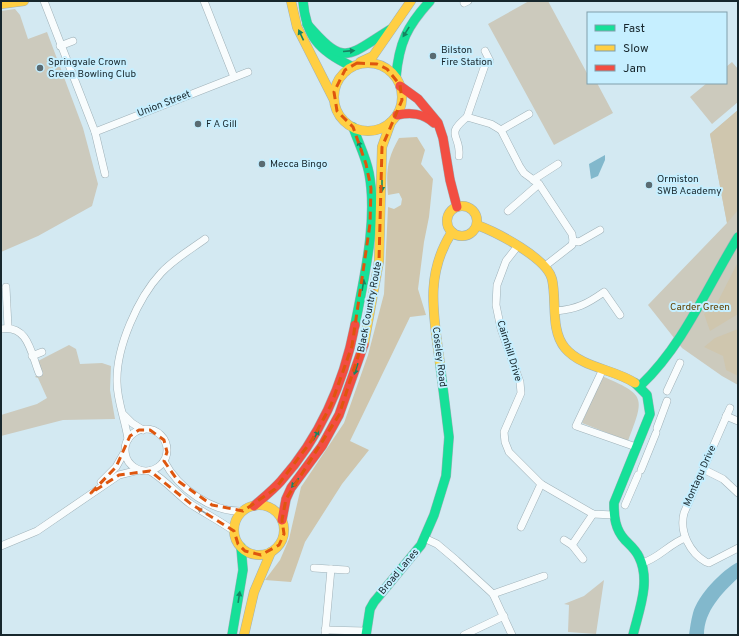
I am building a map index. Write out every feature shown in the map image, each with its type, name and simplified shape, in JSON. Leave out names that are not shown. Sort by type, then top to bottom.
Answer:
[{"type":"main road","points":[[1,4],[24,1]]},
{"type":"main road","points":[[291,1],[299,30],[328,82],[340,116],[353,127],[371,131],[381,129],[394,119],[406,113],[422,115],[431,119],[440,128]]},
{"type":"main road","points":[[303,1],[303,11],[315,43],[326,54],[354,64],[367,62],[383,66],[396,77],[400,86],[402,102],[394,119]]},
{"type":"main road","points":[[334,100],[335,89],[340,77],[354,64],[373,56],[411,1]]},
{"type":"main road","points":[[396,77],[400,43],[416,17],[430,1]]},
{"type":"main road","points":[[307,24],[328,47],[335,52],[357,51],[391,29]]},
{"type":"main road","points":[[400,86],[426,107],[438,123],[443,138],[450,180],[457,207]]},
{"type":"main road","name":"Black Country Route","points":[[282,520],[286,499],[291,488],[322,446],[339,415],[363,350],[379,261],[382,207],[382,147],[394,119]]},
{"type":"main road","name":"Black Country Route","points":[[254,506],[275,489],[312,440],[331,405],[352,346],[364,282],[369,241],[371,188],[366,164],[353,127]]},
{"type":"main road","points":[[464,206],[472,210],[477,219],[473,230],[464,236],[452,232],[449,229],[447,220],[449,213],[457,207],[464,206]]},
{"type":"main road","points":[[476,225],[490,229],[545,266],[552,278],[559,337],[564,348],[578,358],[604,368],[640,385],[650,401],[649,418],[614,503],[613,515],[615,526],[620,536],[635,551],[642,564],[644,579],[643,593],[633,635]]},
{"type":"main road","name":"Coseley Road","points":[[443,486],[448,463],[449,437],[434,312],[433,281],[436,259],[452,232]]},
{"type":"main road","points":[[640,385],[667,360],[679,342],[712,280],[738,237]]},
{"type":"main road","name":"Broad Lanes","points":[[365,633],[370,609],[374,602],[412,559],[424,538],[443,486]]},
{"type":"main road","points":[[244,635],[248,609],[257,579],[271,552],[279,545],[283,538],[284,531],[282,520],[276,513],[268,508],[254,506],[243,511],[237,520],[234,532],[236,540],[241,547],[255,555],[271,552]]},
{"type":"main road","points":[[232,635],[244,570],[241,547]]},
{"type":"street","points":[[44,1],[60,46],[95,132],[105,174]]},
{"type":"street","points":[[204,1],[234,77]]},
{"type":"street","points":[[60,46],[73,41]]},
{"type":"street","points":[[459,156],[454,130],[456,126],[466,117],[485,65],[493,59],[485,51]]},
{"type":"street","name":"Union Street","points":[[95,132],[248,72]]},
{"type":"street","points":[[501,130],[529,114]]},
{"type":"street","points":[[466,117],[492,124],[501,130],[520,167],[536,182],[572,234],[573,241],[570,247],[545,266]]},
{"type":"street","points":[[508,211],[536,182],[558,164]]},
{"type":"street","points":[[573,241],[579,242],[600,230]]},
{"type":"street","points":[[91,493],[116,467],[124,453],[128,439],[124,415],[118,399],[116,381],[119,358],[130,325],[145,294],[162,272],[178,257],[205,239]]},
{"type":"street","name":"Cairnhill Drive","points":[[517,247],[506,261],[497,285],[496,305],[501,329],[520,382],[521,393],[504,432],[504,437],[509,452],[541,484],[593,514],[613,515]]},
{"type":"street","points":[[6,287],[5,328],[18,331],[26,338],[39,373]]},
{"type":"street","points":[[556,311],[585,305],[604,292],[620,315]]},
{"type":"street","points":[[32,356],[42,352]]},
{"type":"street","points":[[667,360],[679,365],[667,391]]},
{"type":"street","points":[[604,368],[576,426],[637,445],[650,447]]},
{"type":"street","points":[[625,505],[640,473],[667,400]]},
{"type":"street","name":"Montagu Drive","points":[[685,538],[682,525],[684,513],[730,408]]},
{"type":"street","points":[[650,411],[662,413]]},
{"type":"street","points":[[124,415],[132,423],[143,430],[156,432],[164,440],[167,452],[164,461],[160,466],[150,471]]},
{"type":"street","points":[[726,416],[738,421]]},
{"type":"street","points":[[128,439],[133,434],[143,430]]},
{"type":"street","points":[[124,453],[129,464],[138,470]]},
{"type":"street","points":[[164,461],[170,472],[178,481],[201,499],[223,509],[234,512],[243,511]]},
{"type":"street","points":[[1,546],[37,531],[119,475],[138,470],[150,471],[160,477],[191,504],[219,520],[234,532]]},
{"type":"street","points":[[704,470],[727,482],[738,493]]},
{"type":"street","points":[[521,527],[541,484]]},
{"type":"street","points":[[620,487],[631,491]]},
{"type":"street","points":[[572,544],[593,514]]},
{"type":"street","points":[[424,538],[437,544],[447,552],[493,594],[512,635]]},
{"type":"street","points":[[642,564],[648,562],[669,546],[685,538],[703,561],[709,563],[738,548]]},
{"type":"street","points":[[564,540],[572,544],[582,559]]},
{"type":"street","points":[[314,568],[346,570]]},
{"type":"street","points":[[331,569],[325,632],[365,633]]},
{"type":"street","points":[[493,594],[544,576]]},
{"type":"street","points":[[464,635],[504,616]]},
{"type":"highlighted area","points":[[357,63],[377,64],[387,69],[400,85],[402,100],[382,147],[379,261],[367,329],[339,415],[286,499],[282,520],[284,534],[279,545],[261,555],[245,551],[238,544],[234,531],[191,504],[150,471],[119,475],[91,493],[116,467],[130,436],[139,430],[150,430],[164,440],[167,452],[164,461],[178,481],[212,505],[243,511],[275,489],[312,440],[331,405],[352,346],[370,224],[371,188],[366,164],[353,127],[337,111],[334,92],[345,70]]},
{"type":"green space","points":[[529,1],[548,1],[587,73],[587,84],[598,84],[613,113],[554,145],[488,24]]},
{"type":"green space","points":[[15,9],[20,15],[28,39],[47,32],[83,128],[98,184],[92,206],[38,236],[1,252],[1,11]]},
{"type":"green space","points":[[732,62],[738,69],[738,102],[712,124],[690,97],[706,84],[727,84],[727,66]]},
{"type":"green space","name":"Carder Green","points":[[738,110],[738,385],[722,376],[682,348],[648,305],[727,223],[710,134]]},
{"type":"green space","points":[[69,345],[76,349],[80,364],[102,363],[111,366],[110,390],[115,419],[63,420],[1,436],[1,415],[37,404],[47,398],[38,378],[35,377],[40,371],[38,361]]},
{"type":"green space","points":[[602,376],[627,388],[634,393],[638,399],[639,406],[637,415],[628,441],[582,423]]},
{"type":"green space","points":[[604,580],[596,634],[568,632],[569,605],[564,604],[584,596]]},
{"type":"shaded area","points":[[738,110],[738,210],[727,223],[710,134]]},
{"type":"shaded area","points":[[417,137],[425,150],[421,164],[433,179],[418,289],[426,315],[410,317],[350,441],[369,450],[342,484],[305,542],[291,582],[265,580],[280,560],[289,539],[301,487],[344,423],[368,355],[384,294],[388,207],[394,209],[401,205],[402,199],[399,193],[388,195],[388,165],[392,152],[399,138]]},
{"type":"shaded area","points":[[738,262],[738,314],[710,331],[704,314],[718,301]]},
{"type":"shaded area","points":[[738,329],[738,376],[726,370],[723,356],[704,347],[715,338]]},
{"type":"water","points":[[605,155],[605,160],[598,176],[591,179],[589,164]]},
{"type":"water","points":[[738,562],[738,578],[715,603],[707,618],[704,635],[689,635],[693,613],[705,591],[718,577]]},
{"type":"traffic: fast","points":[[303,1],[307,24],[316,41],[330,54],[351,66]]},
{"type":"traffic: fast","points":[[396,77],[399,54],[410,27],[430,1]]},
{"type":"traffic: fast","points":[[307,24],[330,47],[339,52],[347,53],[365,46],[391,29]]},
{"type":"traffic: fast","points":[[353,127],[368,167],[372,210],[369,249],[355,325]]},
{"type":"traffic: fast","points":[[641,385],[670,352],[694,314],[738,237]]},
{"type":"traffic: fast","points":[[366,635],[370,609],[374,602],[421,545],[434,515],[446,476],[449,437],[440,364]]},
{"type":"traffic: fast","points":[[633,635],[643,596],[644,576],[638,554],[619,532],[615,518],[614,503],[650,414],[647,395],[635,383]]},
{"type":"traffic: fast","points":[[232,635],[243,570],[241,547]]},
{"type":"traffic: slow","points":[[1,4],[24,1]]},
{"type":"traffic: slow","points":[[291,1],[297,27],[334,100]]},
{"type":"traffic: slow","points":[[360,62],[373,56],[411,1]]},
{"type":"traffic: slow","points":[[361,63],[375,63],[387,69],[396,78],[402,90],[402,97],[400,110],[392,121],[381,129],[375,131],[361,131],[355,129],[344,121],[336,110],[334,104],[334,90],[336,84],[344,73],[355,65],[361,63]]},
{"type":"traffic: slow","points":[[364,344],[379,261],[382,147],[391,122]]},
{"type":"traffic: slow","points":[[462,206],[468,207],[476,215],[477,221],[476,227],[468,235],[462,236],[456,235],[448,227],[447,221],[448,215],[456,207],[462,206]]},
{"type":"traffic: slow","points":[[477,225],[496,233],[520,247],[541,263],[548,271],[552,279],[557,333],[565,348],[580,360],[618,374],[635,383]]},
{"type":"traffic: slow","points":[[440,364],[435,329],[433,296],[434,280],[437,264],[443,248],[452,232]]},
{"type":"traffic: slow","points":[[259,505],[273,509],[280,516],[284,530],[280,544],[273,551],[259,555],[245,551],[238,544],[234,530],[238,516],[245,509],[259,505]]},
{"type":"traffic: slow","points":[[244,635],[254,592],[271,552]]},
{"type":"traffic: jam","points":[[400,86],[418,99],[438,123],[443,138],[450,180],[457,207]]},
{"type":"traffic: jam","points":[[397,115],[417,114],[426,117],[434,123]]},
{"type":"traffic: jam","points":[[254,506],[281,481],[295,464],[319,427],[337,388],[355,325]]},
{"type":"traffic: jam","points":[[282,520],[286,499],[291,488],[322,446],[339,415],[364,344]]},
{"type":"place","name":"Bilston Fire Station","points":[[433,56]]},
{"type":"place","name":"Springvale Crown Green Bowling Club","points":[[40,68]]},
{"type":"place","name":"F A Gill","points":[[198,124]]},
{"type":"place","name":"Mecca Bingo","points":[[262,164]]},
{"type":"place","name":"Ormiston SWB Academy","points":[[649,185]]}]
